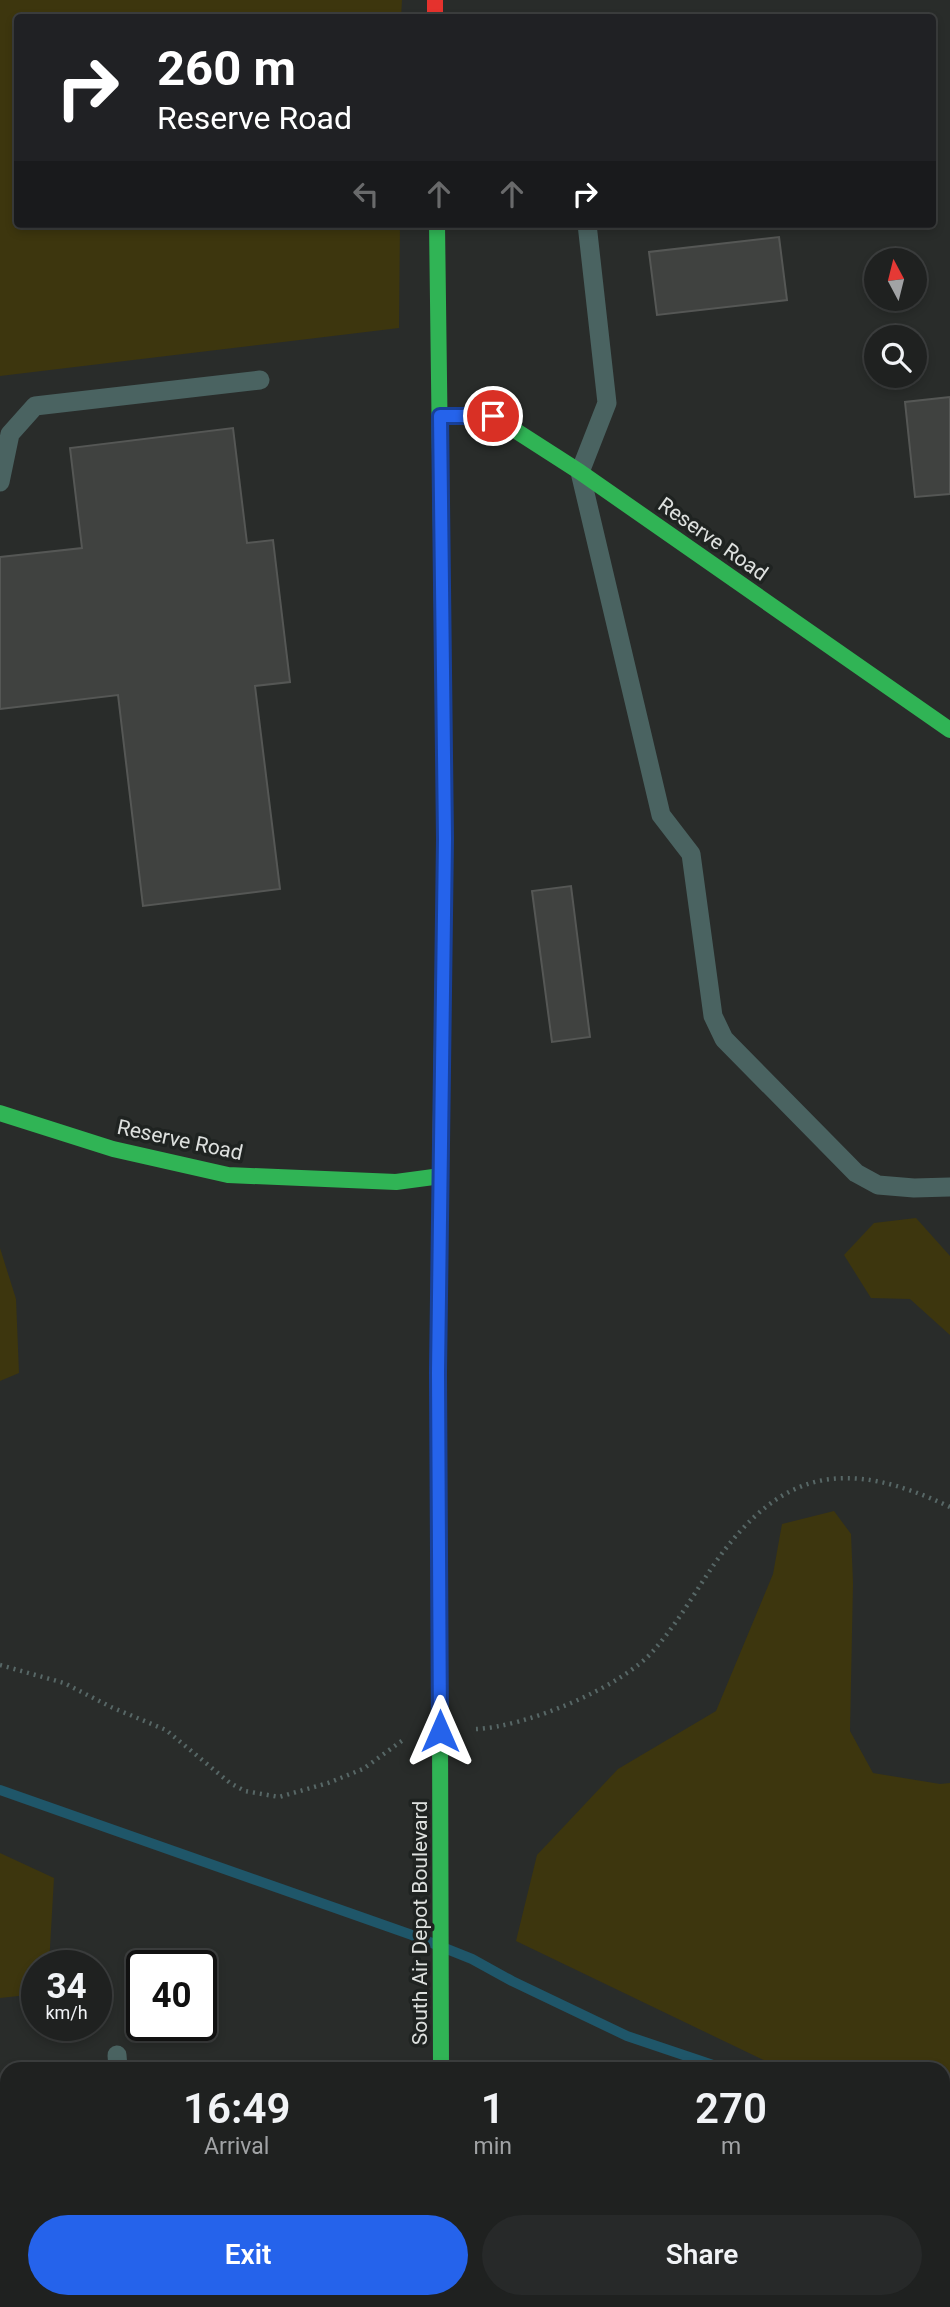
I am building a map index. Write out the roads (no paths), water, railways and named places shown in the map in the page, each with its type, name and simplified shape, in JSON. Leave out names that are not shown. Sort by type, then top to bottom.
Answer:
[{"type":"street","name":"South Air Depot Boulevard","points":[[437,228],[445,839],[438,1373],[441,2062]]},
{"type":"street","name":"Reserve Road","points":[[440,416],[493,416],[580,472],[950,730]]},
{"type":"street","name":"Reserve Road","points":[[0,1113],[113,1149],[228,1175],[396,1182],[441,1176]]},
{"type":"lane","points":[[587,228],[607,403],[580,472],[662,815],[691,854],[713,1016],[724,1039],[856,1173],[878,1185],[914,1188],[950,1186]]},
{"type":"lane","points":[[0,482],[10,434],[36,406],[260,380]]},
{"type":"waterway","points":[[0,1790],[412,1935],[472,1959],[627,2036],[704,2062]]}]
